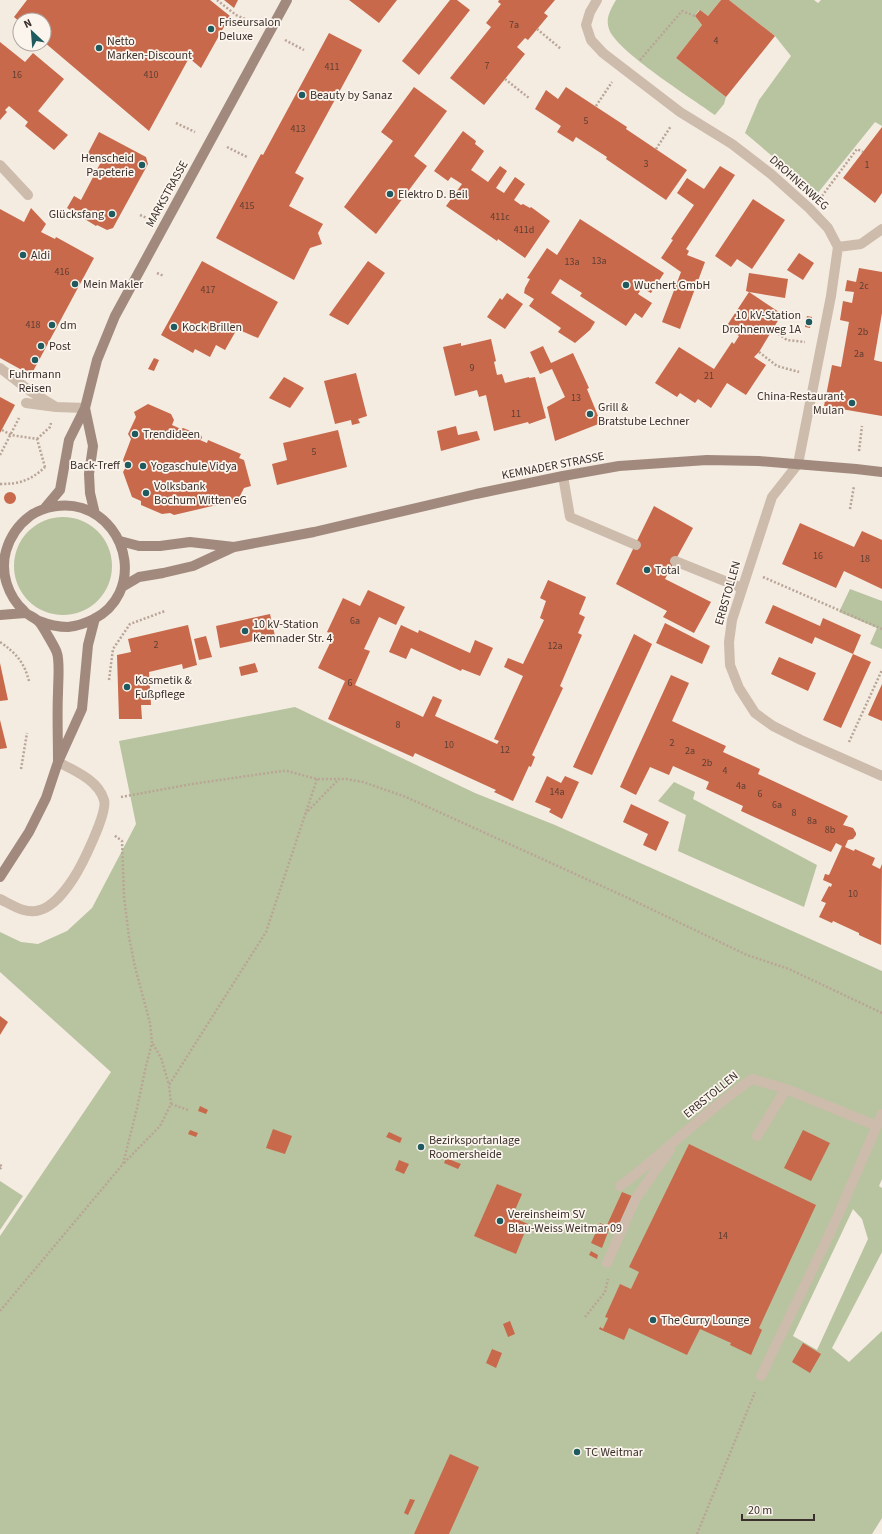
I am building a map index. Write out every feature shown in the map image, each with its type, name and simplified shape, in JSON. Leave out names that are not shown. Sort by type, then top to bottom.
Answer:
[{"type":"main road","name":"MARKSTRASSE","points":[[44,509],[60,490],[69,440],[86,408],[97,360],[115,316],[288,0]]},
{"type":"main road","name":"MARKSTRASSE","points":[[86,408],[94,446],[90,474],[90,493],[95,514]]},
{"type":"main road","name":"KEMNADER STRASSE","points":[[122,587],[139,577],[193,566],[234,547],[314,532],[563,476],[633,464],[700,460],[759,461],[882,472]]},
{"type":"main road","points":[[59,506],[75,506],[95,514],[104,519],[120,541],[125,560],[125,576],[122,587],[111,605],[100,616],[86,623],[70,627],[54,626],[39,622],[25,613],[15,601],[7,587],[2,573],[9,541],[18,527],[30,516],[44,509],[59,506]]},
{"type":"main road","name":"KEMNADER STRASSE","points":[[120,541],[139,546],[160,546],[190,542],[234,547]]},
{"type":"main road","points":[[0,615],[25,613]]},
{"type":"main road","points":[[0,877],[29,832],[46,798],[58,762],[82,709],[88,645],[95,618]]},
{"type":"main road","points":[[39,622],[57,653],[58,762]]},
{"type":"street","name":"DROHNENWEG","points":[[597,0],[590,12],[586,26],[591,40],[603,53],[680,112],[732,144],[758,163],[811,210],[828,228],[838,247]]},
{"type":"street","points":[[0,165],[28,195]]},
{"type":"street","points":[[798,464],[838,247],[861,244],[882,229]]},
{"type":"street","points":[[0,368],[30,391],[56,407]]},
{"type":"street","points":[[26,403],[56,407],[86,408]]},
{"type":"street","name":"ERBSTOLLEN","points":[[798,464],[772,497],[747,570],[732,620],[729,642],[730,665],[739,688],[755,713],[773,726],[882,776]]},
{"type":"street","points":[[563,476],[570,517],[636,545]]},
{"type":"street","points":[[675,561],[742,588]]},
{"type":"street","points":[[0,899],[28,912],[39,911],[50,905],[60,896],[74,878],[100,823],[105,800],[98,788],[89,779],[58,762]]},
{"type":"street","name":"ERBSTOLLEN","points":[[620,1186],[643,1169],[734,1091],[752,1079],[786,1089],[877,1126]]},
{"type":"street","points":[[758,1136],[786,1089]]},
{"type":"street","points":[[761,1376],[832,1228],[882,1114]]},
{"type":"street","points":[[607,1263],[636,1198],[680,1136]]},
{"type":"path","points":[[217,0],[236,15]]},
{"type":"path","points":[[637,63],[682,11],[695,16]]},
{"type":"path","points":[[537,29],[561,49]]},
{"type":"path","points":[[596,106],[621,68]]},
{"type":"path","points":[[505,79],[529,98]]},
{"type":"path","points":[[656,149],[680,112]]},
{"type":"path","points":[[811,210],[857,149],[863,152]]},
{"type":"path","points":[[772,329],[787,340],[821,345]]},
{"type":"path","points":[[758,352],[777,366],[815,376]]},
{"type":"path","points":[[0,455],[26,403]]},
{"type":"path","points":[[2,430],[11,435],[38,439],[45,467]]},
{"type":"path","points":[[45,467],[63,471]]},
{"type":"path","points":[[0,484],[17,484],[37,475],[45,467]]},
{"type":"path","points":[[747,570],[882,628]]},
{"type":"path","points":[[109,680],[113,649],[130,624],[165,611]]},
{"type":"path","points":[[0,642],[9,648],[25,666],[29,681]]},
{"type":"path","points":[[841,758],[882,670]]},
{"type":"path","points":[[21,768],[27,733]]},
{"type":"path","points":[[105,800],[192,784],[282,771],[317,778],[363,782],[406,797],[621,895],[747,955],[789,969],[882,1013]]},
{"type":"path","points":[[169,1085],[266,932],[317,778]]},
{"type":"path","points":[[304,816],[339,779]]},
{"type":"path","points":[[100,823],[122,841],[124,897],[129,937],[135,967],[150,1023],[152,1044],[124,1164]]},
{"type":"path","points":[[0,1311],[124,1164],[160,1126],[171,1104],[169,1085],[161,1058],[152,1044]]},
{"type":"path","points":[[171,1104],[188,1110]]},
{"type":"path","points":[[0,1165],[2,1166],[0,1169]]},
{"type":"path","points":[[585,1317],[605,1292],[608,1279]]},
{"type":"path","points":[[697,1534],[761,1376]]},
{"type":"green space","points":[[616,0],[721,0],[708,16],[699,10],[695,16],[702,25],[676,58],[726,97],[724,104],[715,115],[640,62],[615,38],[609,29],[608,21],[609,14]]},
{"type":"green space","points":[[729,0],[814,0],[818,3],[821,0],[882,0],[882,126],[875,122],[817,194],[745,133],[759,100],[791,56],[775,36]]},
{"type":"green space","points":[[63,517],[82,520],[98,531],[109,547],[112,566],[109,585],[98,601],[82,612],[63,615],[44,612],[28,601],[17,585],[14,566],[17,547],[28,531],[44,520]]},
{"type":"green space","points":[[850,589],[882,601],[882,649],[870,644],[877,628],[839,612]]},
{"type":"green space","points":[[295,707],[475,793],[555,825],[882,971],[882,1179],[879,1186],[882,1188],[882,1252],[832,1348],[849,1362],[882,1331],[882,1518],[872,1534],[0,1534],[0,1236],[111,1072],[0,972],[0,932],[21,942],[38,944],[67,931],[92,908],[136,824],[119,741]],"holes":[[[853,1209],[862,1219],[868,1239],[817,1350],[793,1336]]]},
{"type":"green space","points":[[674,782],[695,792],[693,799],[817,865],[804,907],[678,851],[686,815],[658,801]]},
{"type":"green space","points":[[0,1181],[23,1196],[0,1230]]},
{"type":"building","points":[[27,0],[210,0],[230,16],[201,68],[189,58],[149,131],[52,49],[52,12],[18,12]]},
{"type":"building","points":[[224,0],[238,0],[234,8]]},
{"type":"building","points":[[349,0],[397,0],[379,23]]},
{"type":"building","points":[[450,0],[457,0],[470,10],[419,75],[402,61]]},
{"type":"building","points":[[499,0],[555,0],[544,13],[548,16],[528,40],[525,38],[517,47],[525,54],[484,105],[450,78],[491,27],[486,23],[501,4],[498,2]]},
{"type":"building","points":[[721,0],[729,0],[775,36],[726,97],[676,58],[702,25],[695,16],[700,10],[708,16]]},
{"type":"building","points":[[329,33],[362,50],[295,173],[304,178],[289,206],[323,224],[318,233],[322,244],[310,248],[294,280],[216,238]]},
{"type":"building","points":[[0,42],[25,62],[33,53],[64,79],[38,111],[68,135],[54,150],[25,126],[28,122],[9,106],[5,110],[7,112],[0,120]]},
{"type":"building","points":[[414,87],[447,111],[414,156],[427,166],[376,234],[344,207],[393,141],[381,132]]},
{"type":"building","points":[[566,87],[627,127],[626,129],[687,170],[666,200],[606,159],[607,157],[576,137],[573,142],[557,132],[561,126],[535,109],[546,90],[558,99]]},
{"type":"building","points":[[882,127],[882,193],[875,203],[843,178]]},
{"type":"building","points":[[463,131],[476,141],[475,144],[484,151],[471,170],[488,182],[500,166],[507,171],[496,188],[504,193],[515,177],[525,184],[514,200],[521,205],[523,204],[530,208],[531,207],[550,221],[525,258],[446,206],[462,184],[451,177],[448,181],[434,171]]},
{"type":"building","points":[[99,132],[146,157],[148,164],[113,228],[107,230],[97,225],[96,226],[67,208],[74,196],[81,200],[101,162],[87,155]]},
{"type":"building","points":[[720,166],[735,175],[686,249],[689,251],[687,255],[705,262],[680,329],[662,322],[681,272],[661,258],[673,240],[671,239],[694,205],[677,193],[687,178],[704,189]]},
{"type":"building","points":[[753,199],[785,220],[752,269],[737,259],[731,267],[715,256]]},
{"type":"building","points":[[31,208],[46,224],[41,232],[55,239],[56,237],[94,258],[31,375],[0,358],[0,209],[24,222]]},
{"type":"building","points":[[580,219],[664,273],[651,293],[642,288],[638,294],[652,303],[642,318],[635,313],[626,326],[580,296],[582,293],[560,279],[551,293],[595,322],[590,330],[575,343],[558,332],[561,328],[529,306],[534,299],[524,293],[530,279],[527,278],[547,248],[557,255]]},
{"type":"building","points":[[799,253],[814,263],[803,280],[787,270]]},
{"type":"building","points":[[202,261],[278,302],[258,338],[237,329],[225,350],[216,345],[210,357],[195,349],[193,353],[161,335]]},
{"type":"building","points":[[368,261],[385,273],[348,325],[329,315]]},
{"type":"building","points":[[859,268],[882,272],[882,313],[874,360],[882,362],[882,416],[824,406],[832,365],[841,367],[849,322],[840,320],[843,301],[852,303],[854,292],[845,291],[847,280],[856,282]]},
{"type":"building","points":[[749,273],[788,279],[785,298],[746,291]]},
{"type":"building","points":[[749,292],[782,314],[759,352],[754,357],[766,365],[746,395],[727,383],[711,408],[698,399],[695,403],[680,393],[677,397],[655,383],[679,347],[714,369],[732,342],[734,344],[739,336],[726,327]]},
{"type":"building","points":[[507,293],[523,304],[505,329],[487,317],[500,298],[502,300]]},
{"type":"building","name":"10 kV-Station Drohnenweg 1A","points":[[807,316],[812,317],[810,328],[805,327]]},
{"type":"building","points":[[491,339],[496,361],[494,362],[497,375],[502,374],[505,383],[535,377],[546,418],[529,424],[528,422],[494,431],[486,395],[479,397],[477,390],[455,396],[443,347],[461,343],[461,346]]},
{"type":"building","points":[[543,346],[551,363],[573,353],[589,388],[587,389],[601,423],[555,441],[547,407],[565,397],[552,369],[540,374],[530,352]]},
{"type":"building","points":[[154,358],[159,360],[154,371],[148,369]]},
{"type":"building","points":[[356,373],[367,416],[358,419],[360,423],[352,425],[351,420],[335,424],[324,381]]},
{"type":"building","points":[[284,377],[304,388],[290,408],[269,398]]},
{"type":"building","points":[[0,397],[15,405],[0,433]]},
{"type":"building","points":[[148,404],[171,414],[174,420],[172,425],[201,435],[202,438],[200,440],[207,443],[208,440],[241,454],[239,458],[244,460],[251,486],[244,488],[238,500],[174,515],[170,513],[162,514],[141,505],[141,501],[132,497],[123,472],[126,467],[123,460],[131,439],[128,434],[136,417],[134,412]]},
{"type":"building","points":[[456,426],[458,435],[477,431],[480,440],[441,451],[437,431]]},
{"type":"building","points":[[338,430],[347,467],[277,485],[272,464],[287,460],[283,443]]},
{"type":"building","points":[[8,492],[12,492],[16,498],[12,504],[8,504],[4,500],[4,496]]},
{"type":"building","name":"Total","points":[[654,506],[693,528],[665,579],[711,602],[694,633],[663,617],[667,611],[616,584]]},
{"type":"building","points":[[800,523],[854,547],[862,531],[882,540],[882,589],[844,571],[836,588],[782,564]]},
{"type":"building","points":[[548,580],[586,597],[579,614],[585,617],[578,633],[582,635],[560,686],[563,688],[532,755],[535,757],[531,767],[529,766],[513,801],[494,792],[496,790],[415,753],[413,757],[328,719],[345,681],[318,668],[334,635],[327,632],[343,598],[360,606],[368,590],[405,607],[396,625],[379,617],[364,649],[370,651],[355,685],[423,717],[433,696],[442,700],[435,716],[497,744],[499,741],[494,739],[523,676],[504,667],[508,658],[523,664],[544,620],[540,618],[546,601],[540,598]]},
{"type":"building","points":[[773,605],[820,626],[823,618],[861,635],[853,654],[815,637],[812,644],[765,623]]},
{"type":"building","name":"10 kV-Station Kemnader Str. 4","points":[[270,614],[275,636],[220,648],[216,626]]},
{"type":"building","points":[[665,623],[710,646],[702,664],[656,643]]},
{"type":"building","points":[[188,625],[197,665],[183,669],[182,664],[149,672],[151,705],[141,705],[142,719],[119,719],[117,655],[131,652],[128,639]]},
{"type":"building","points":[[401,625],[418,633],[419,630],[470,653],[475,640],[493,648],[480,676],[462,669],[461,671],[411,648],[406,659],[389,652]]},
{"type":"building","points":[[634,634],[652,644],[592,775],[573,767]]},
{"type":"building","points":[[206,636],[212,657],[199,660],[194,639]]},
{"type":"building","points":[[853,654],[871,662],[841,728],[823,720]]},
{"type":"building","points":[[779,657],[816,673],[808,691],[771,674]]},
{"type":"building","points":[[0,663],[8,700],[0,701]]},
{"type":"building","points":[[255,663],[258,672],[241,676],[239,667]]},
{"type":"building","points":[[671,675],[689,683],[672,721],[726,746],[723,752],[760,769],[758,774],[848,816],[843,825],[853,828],[856,835],[853,839],[848,840],[845,847],[854,851],[855,849],[875,858],[872,865],[880,869],[882,864],[881,945],[833,921],[832,923],[819,917],[826,903],[821,901],[829,886],[831,887],[832,884],[823,880],[825,874],[829,875],[842,846],[836,843],[831,852],[741,811],[743,806],[706,789],[709,782],[673,766],[669,775],[650,767],[636,795],[620,787]]},
{"type":"building","points":[[882,684],[882,721],[868,715]]},
{"type":"building","points":[[0,720],[7,748],[0,749]]},
{"type":"building","points":[[547,776],[561,783],[565,776],[579,782],[562,819],[549,812],[551,809],[535,802]]},
{"type":"building","points":[[631,804],[669,822],[656,851],[643,845],[648,834],[623,822]]},
{"type":"building","points":[[0,1016],[8,1022],[0,1035]]},
{"type":"building","points":[[200,1106],[208,1110],[206,1114],[198,1111]]},
{"type":"building","points":[[273,1129],[292,1136],[285,1154],[266,1148]]},
{"type":"building","points":[[190,1130],[198,1133],[196,1137],[188,1134]]},
{"type":"building","points":[[803,1130],[830,1143],[811,1181],[784,1168]]},
{"type":"building","points":[[389,1132],[402,1138],[400,1143],[386,1137]]},
{"type":"building","points":[[689,1144],[816,1205],[759,1328],[762,1330],[751,1355],[730,1345],[731,1343],[700,1329],[687,1355],[629,1328],[624,1340],[599,1329],[600,1327],[603,1329],[608,1318],[605,1317],[620,1284],[631,1289],[639,1272],[629,1267]]},
{"type":"building","points":[[446,1158],[461,1164],[458,1169],[444,1163]]},
{"type":"building","points":[[399,1160],[409,1164],[404,1174],[395,1170]]},
{"type":"building","name":"Vereinsheim SV Blau-Weiss Weitmar 09","points":[[497,1184],[522,1194],[512,1217],[528,1224],[516,1254],[474,1236]]},
{"type":"building","points":[[622,1192],[632,1196],[617,1229],[607,1225]]},
{"type":"building","points":[[600,1223],[610,1227],[602,1248],[591,1243]]},
{"type":"building","points":[[591,1251],[598,1255],[597,1259],[589,1255]]},
{"type":"building","points":[[510,1321],[515,1334],[508,1337],[503,1324]]},
{"type":"building","points":[[803,1343],[821,1354],[810,1373],[792,1362]]},
{"type":"building","points":[[492,1349],[502,1353],[496,1368],[486,1363]]},
{"type":"building","points":[[450,1454],[479,1467],[449,1534],[414,1534]]},
{"type":"building","points":[[410,1499],[415,1500],[408,1515],[404,1513]]},
{"type":"place","name":"Friseursalon Deluxe","points":[[211,29]]},
{"type":"place","name":"Netto Marken-Discount","points":[[99,48]]},
{"type":"place","name":"Beauty by Sanaz","points":[[302,95]]},
{"type":"place","name":"Henscheid Papeterie","points":[[142,165]]},
{"type":"place","name":"Elektro D. Beil","points":[[390,194]]},
{"type":"place","name":"Glücksfang","points":[[112,214]]},
{"type":"place","name":"Aldi","points":[[23,255]]},
{"type":"place","name":"Mein Makler","points":[[75,284]]},
{"type":"place","name":"Wuchert GmbH","points":[[626,285]]},
{"type":"place","name":"10 kV-Station Drohnenweg 1A","points":[[809,322]]},
{"type":"place","name":"dm","points":[[52,325]]},
{"type":"place","name":"Kock Brillen","points":[[174,327]]},
{"type":"place","name":"Post","points":[[41,346]]},
{"type":"place","name":"Fuhrmann Reisen","points":[[35,360]]},
{"type":"place","name":"China-Restaurant Mulan","points":[[852,403]]},
{"type":"place","name":"Grill & Bratstube Lechner","points":[[590,414]]},
{"type":"place","name":"Trendideen","points":[[135,434]]},
{"type":"place","name":"Back-Treff","points":[[128,465]]},
{"type":"place","name":"Yogaschule Vidya","points":[[143,466]]},
{"type":"place","name":"Volksbank Bochum Witten eG","points":[[146,493]]},
{"type":"place","name":"Total","points":[[647,570]]},
{"type":"place","name":"10 kV-Station Kemnader Str. 4","points":[[245,631]]},
{"type":"place","name":"Kosmetik & Fußpflege","points":[[127,687]]},
{"type":"place","name":"Bezirksportanlage Roomersheide","points":[[421,1147]]},
{"type":"place","name":"Vereinsheim SV Blau-Weiss Weitmar 09","points":[[500,1221]]},
{"type":"place","name":"The Curry Lounge","points":[[653,1320]]},
{"type":"place","name":"TC Weitmar","points":[[577,1452]]}]
